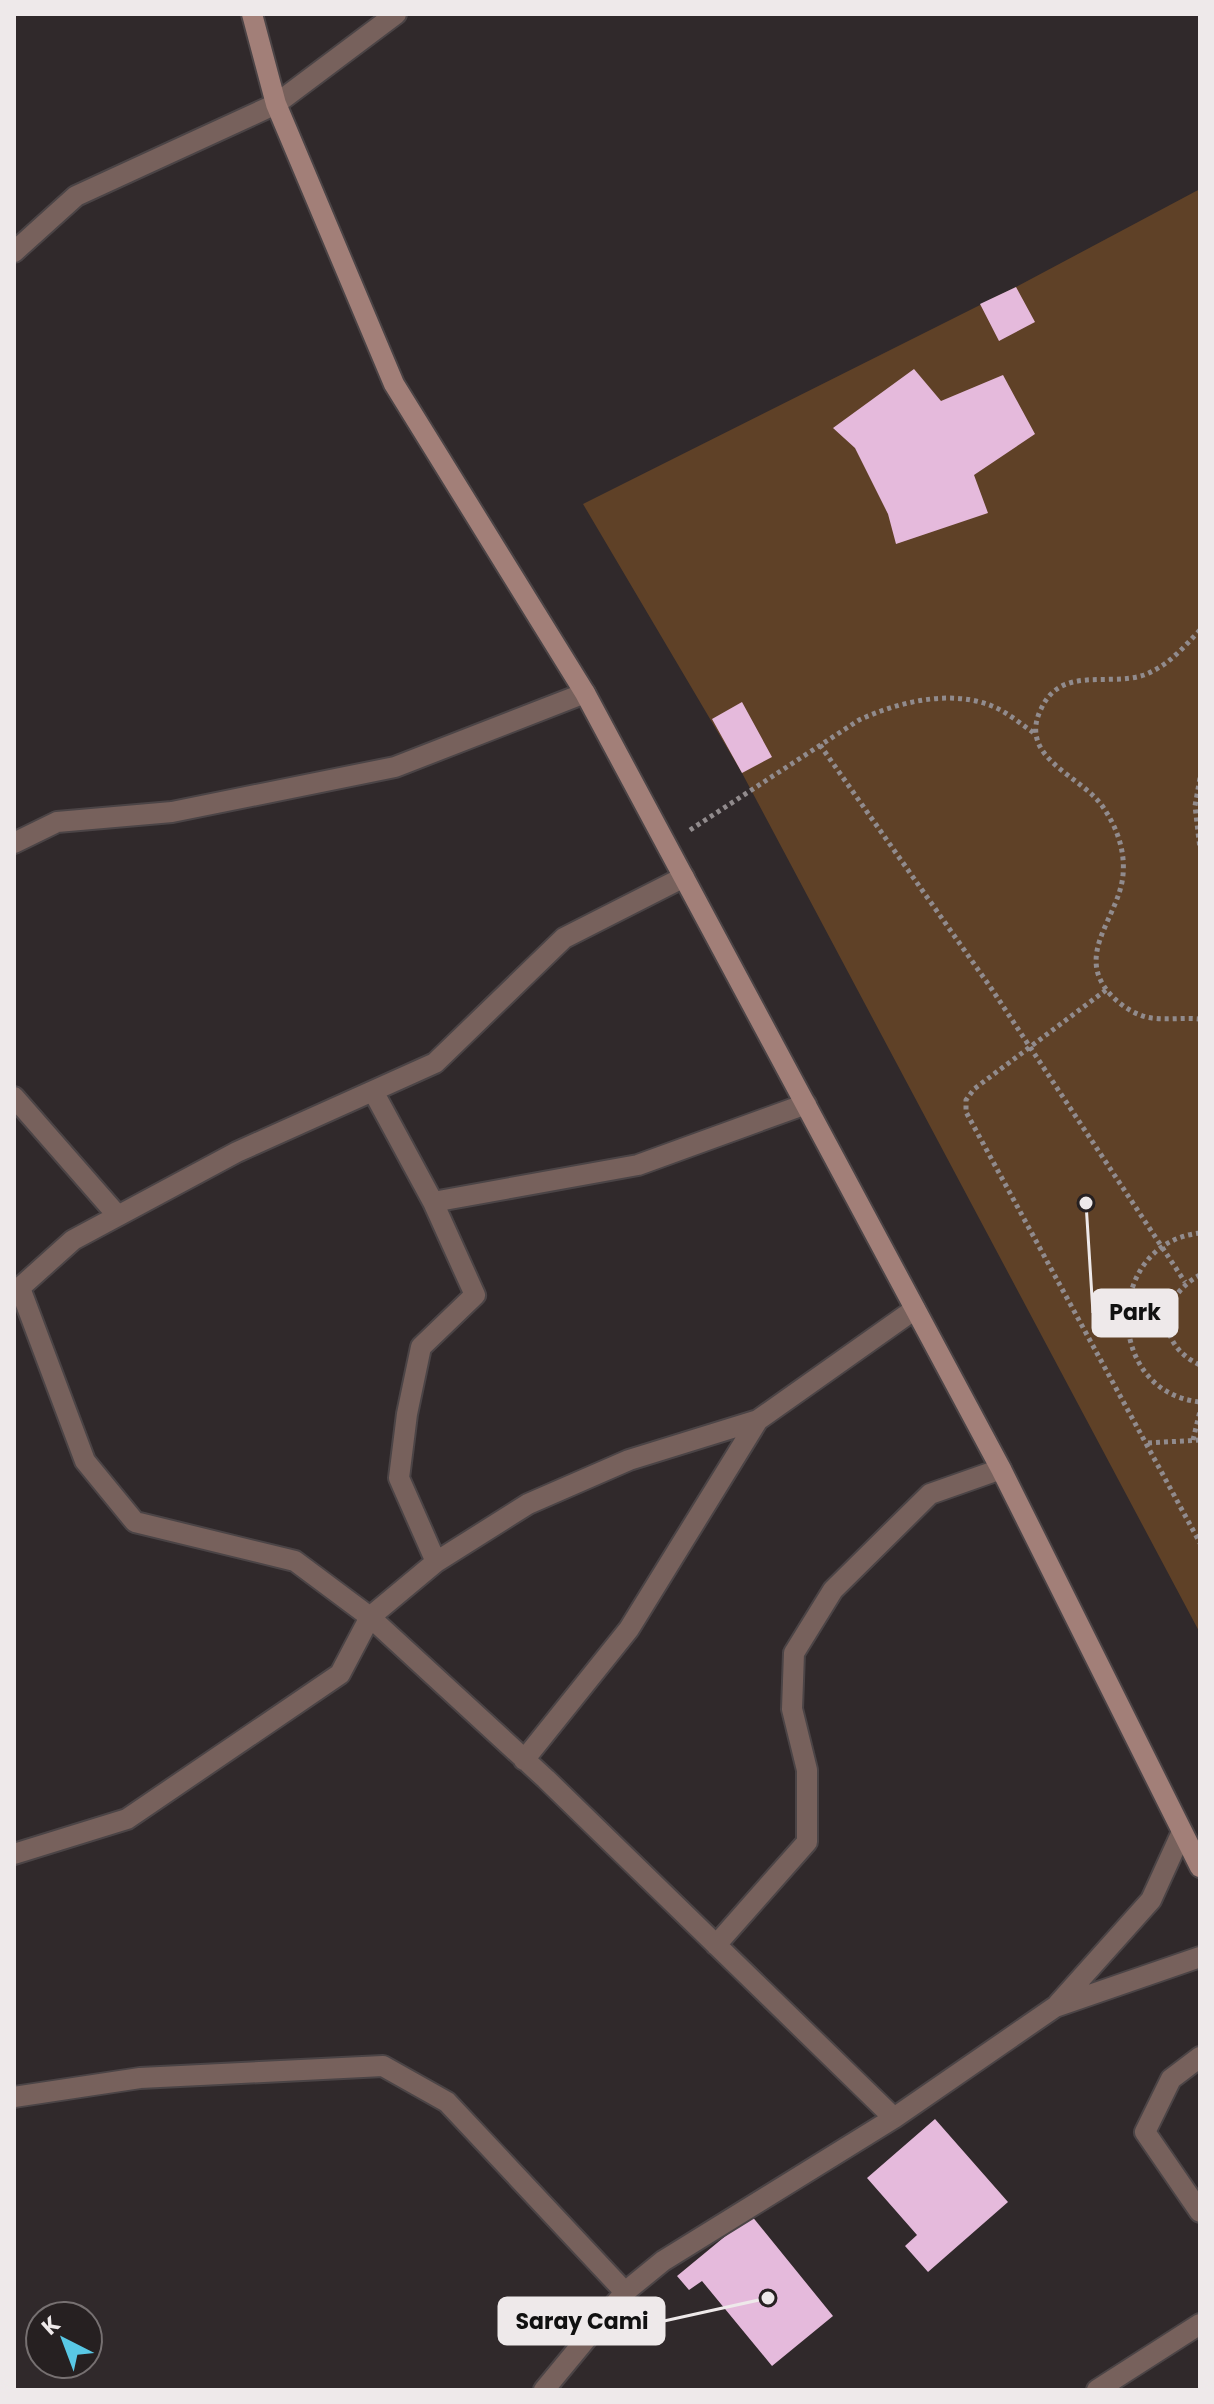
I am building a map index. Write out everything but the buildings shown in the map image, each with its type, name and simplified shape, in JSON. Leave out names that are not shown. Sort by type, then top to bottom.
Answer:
[{"type":"street","points":[[252,14],[276,104],[394,384],[585,693],[1001,1469],[1200,1867]]},
{"type":"street","points":[[14,252],[76,196],[276,104],[396,14]]},
{"type":"street","points":[[14,843],[57,822],[172,812],[395,767],[585,693]]},
{"type":"street","points":[[684,877],[564,938],[435,1063],[237,1152],[73,1240],[17,1291],[85,1461],[135,1522],[295,1561],[370,1617],[524,1760],[894,2118]]},
{"type":"street","points":[[373,1091],[433,1202],[475,1295],[421,1347],[407,1414],[399,1478],[436,1562]]},
{"type":"street","points":[[14,1097],[118,1216]]},
{"type":"street","points":[[433,1202],[638,1165],[806,1104]]},
{"type":"street","points":[[14,1854],[127,1819],[340,1674],[370,1617],[436,1562],[528,1504],[629,1460],[758,1420],[915,1309]]},
{"type":"street","points":[[524,1760],[629,1629],[758,1420]]},
{"type":"street","points":[[716,1945],[807,1842],[807,1770],[792,1709],[794,1653],[833,1590],[930,1494],[1001,1469]]},
{"type":"street","points":[[544,2390],[625,2292],[663,2261],[894,2118],[1055,2007],[1151,1900],[1182,1832]]},
{"type":"street","points":[[1055,2007],[1200,1957]]},
{"type":"street","points":[[1200,2057],[1171,2079],[1145,2132],[1200,2212]]},
{"type":"street","points":[[14,2097],[140,2078],[383,2066],[447,2102],[625,2292]]},
{"type":"street","points":[[1097,2390],[1200,2324]]},
{"type":"path","points":[[1200,630],[1176,656],[1156,670],[1131,678],[1080,678],[1059,688],[1041,707],[1035,734],[1036,743],[1049,759],[1100,803],[1111,820],[1122,851],[1119,893],[1099,935],[1096,953],[1098,978],[1126,1008],[1143,1016],[1200,1019]]},
{"type":"path","points":[[666,846],[820,745],[886,707],[942,699],[992,706],[1035,734]]},
{"type":"path","points":[[820,745],[1030,1047],[1185,1282]]},
{"type":"path","points":[[1200,778],[1200,849]]},
{"type":"path","points":[[1106,990],[974,1089],[966,1100],[966,1112],[1200,1543]]},
{"type":"path","points":[[1200,1233],[1163,1246],[1140,1270],[1132,1285],[1126,1310],[1127,1335],[1136,1358],[1151,1378],[1179,1397],[1200,1402]]},
{"type":"path","points":[[1200,1275],[1185,1282],[1174,1295],[1168,1312],[1168,1330],[1181,1352],[1200,1365]]},
{"type":"path","points":[[1148,1443],[1196,1440],[1200,1411]]},
{"type":"shaded area","points":[[1200,189],[1200,1633],[742,773],[583,504],[1016,287]]},
{"type":"place","name":"Park","points":[[1086,1203]]},
{"type":"place","name":"Saray Cami","points":[[768,2298]]}]
